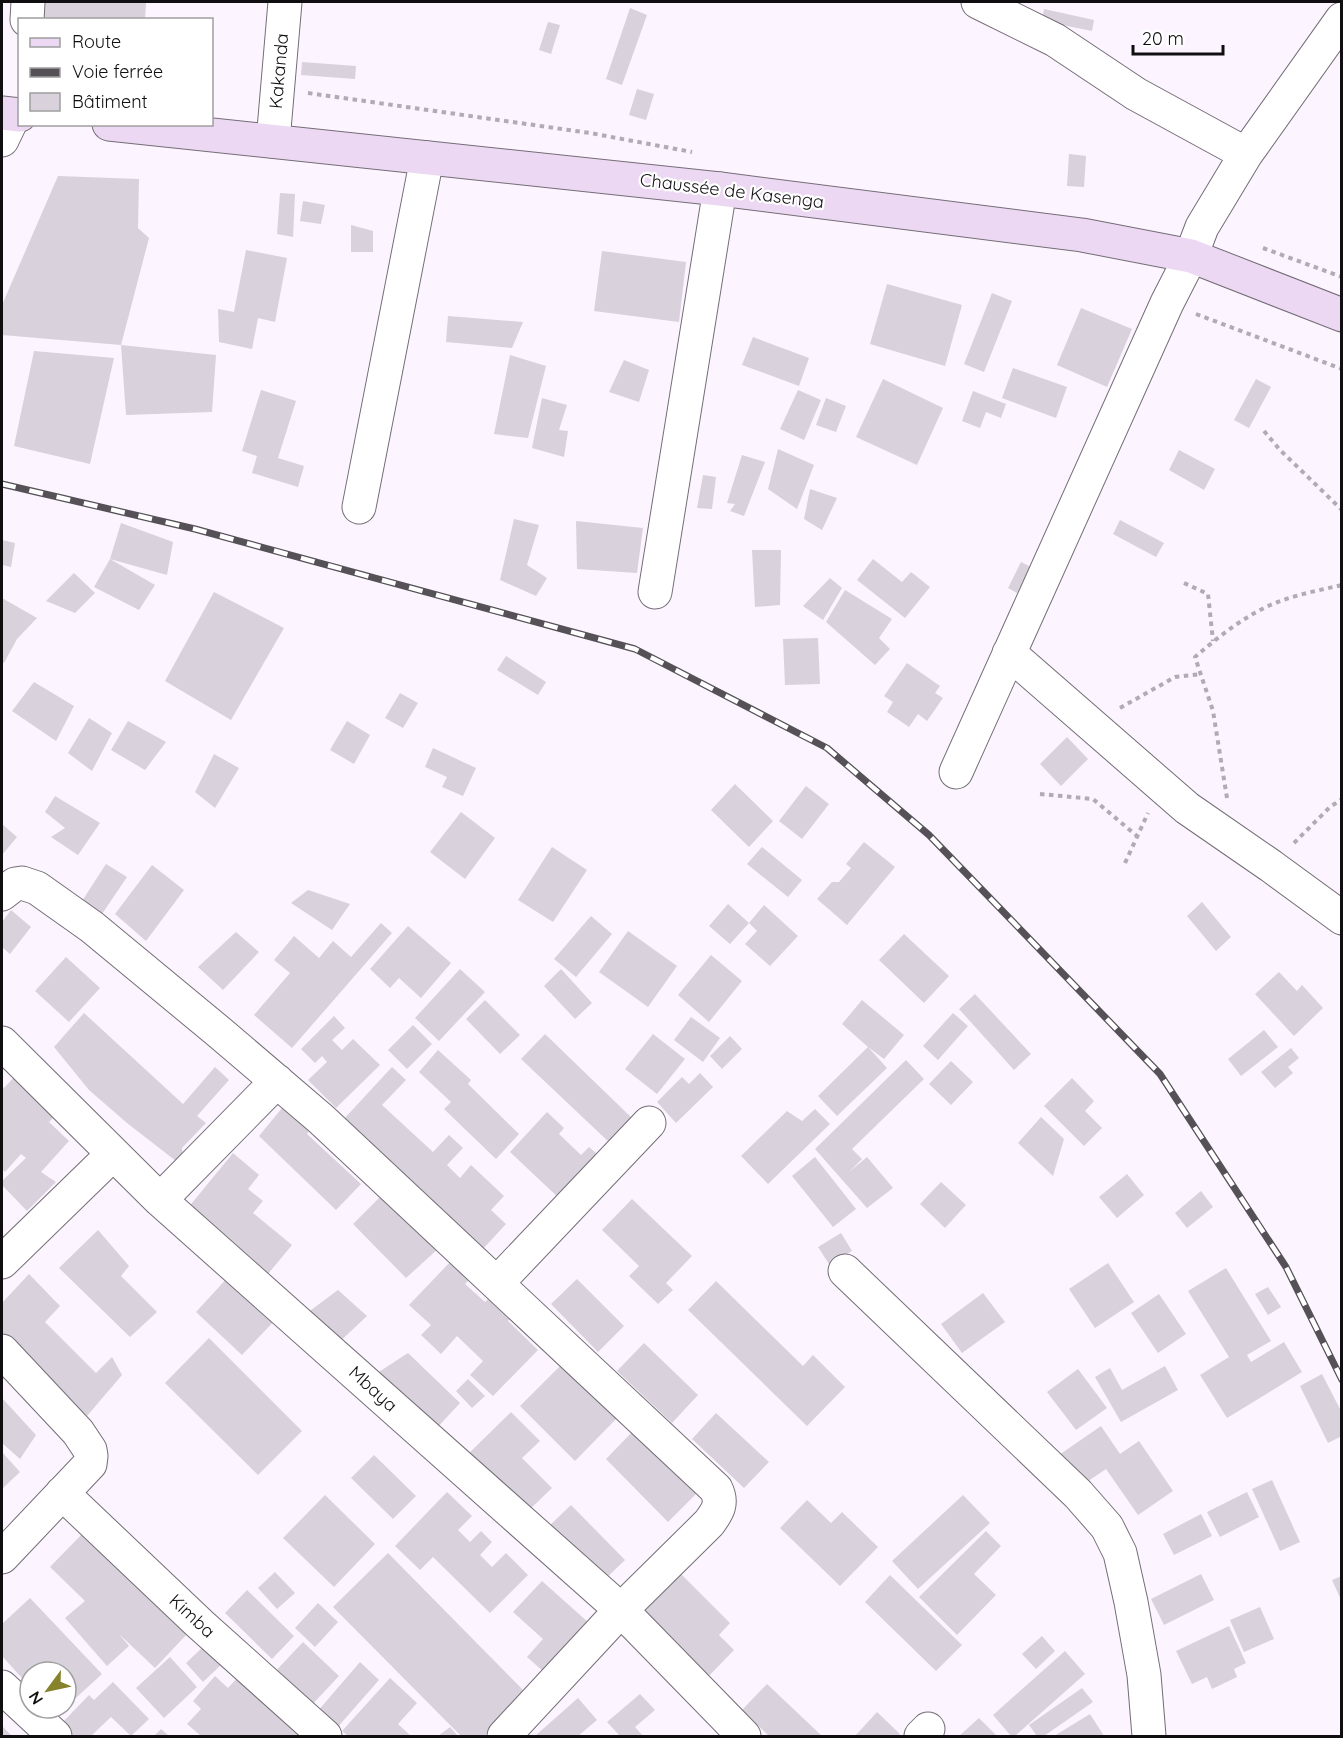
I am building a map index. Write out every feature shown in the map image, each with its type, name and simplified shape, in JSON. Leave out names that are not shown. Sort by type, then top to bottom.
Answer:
[{"type":"main road","name":"Chaussée de Kasenga","points":[[128,126],[720,189],[1082,235],[1191,256],[1341,315]]},
{"type":"street","points":[[27,18],[28,2]]},
{"type":"street","name":"Kakanda","points":[[273,141],[285,2]]},
{"type":"street","points":[[978,2],[1055,40],[1136,94],[1245,154]]},
{"type":"street","points":[[956,772],[1167,303],[1191,256],[1202,227],[1245,154],[1341,20]]},
{"type":"street","points":[[359,507],[427,158]]},
{"type":"street","points":[[654,592],[720,189]]},
{"type":"street","points":[[1009,653],[1187,808],[1341,918]]},
{"type":"street","points":[[2,894],[9,886],[22,883],[37,888],[61,903],[277,1081],[321,1119],[716,1489],[719,1496],[719,1507],[709,1523],[621,1611],[504,1737]]},
{"type":"street","name":"Mbaya","points":[[2,1043],[160,1200],[621,1611],[744,1737]]},
{"type":"street","points":[[160,1200],[277,1081]]},
{"type":"street","points":[[497,1283],[649,1123]]},
{"type":"street","points":[[2,1262],[113,1154]]},
{"type":"street","points":[[845,1271],[1078,1494],[1107,1527],[1120,1553],[1131,1602],[1144,1675],[1149,1737]]},
{"type":"street","points":[[2,1351],[78,1432],[90,1450],[91,1456],[90,1464],[2,1557]]},
{"type":"street","name":"Kimba","points":[[62,1493],[200,1624],[325,1737]]},
{"type":"street","points":[[2,1687],[55,1737]]},
{"type":"path","points":[[1167,303],[1341,369]]},
{"type":"path","points":[[1264,431],[1280,450],[1341,510]]},
{"type":"path","points":[[1184,583],[1208,594],[1213,642]]},
{"type":"path","points":[[1229,837],[1230,816],[1214,711],[1195,657],[1223,633],[1265,607],[1341,585]]},
{"type":"path","points":[[1106,739],[1119,708],[1175,677],[1201,674]]},
{"type":"path","points":[[1125,863],[1161,785]]},
{"type":"path","points":[[1040,794],[1093,799],[1137,837]]},
{"type":"path","points":[[1271,866],[1330,807],[1341,799]]},
{"type":"building","points":[[38,2],[146,2],[145,18],[36,18]]},
{"type":"building","points":[[630,8],[647,15],[622,85],[606,79]]},
{"type":"building","points":[[1044,9],[1094,20],[1092,31],[1042,21]]},
{"type":"building","points":[[548,22],[560,25],[551,54],[539,50]]},
{"type":"building","points":[[302,62],[356,66],[355,79],[301,75]]},
{"type":"building","points":[[637,89],[654,94],[646,120],[629,115]]},
{"type":"building","points":[[1069,154],[1086,156],[1084,187],[1067,186]]},
{"type":"building","points":[[58,176],[139,179],[138,228],[149,238],[121,345],[2,335],[2,305]]},
{"type":"building","points":[[280,193],[295,194],[293,237],[277,234]]},
{"type":"building","points":[[303,201],[325,205],[321,224],[300,221]]},
{"type":"building","points":[[351,225],[373,231],[373,252],[351,252]]},
{"type":"building","points":[[246,250],[287,258],[275,322],[258,318],[252,349],[219,342],[218,309],[234,312]]},
{"type":"building","points":[[602,251],[686,262],[679,322],[594,311]]},
{"type":"building","points":[[887,284],[962,305],[945,366],[870,344]]},
{"type":"building","points":[[992,293],[1012,301],[984,372],[964,364]]},
{"type":"building","points":[[1081,308],[1132,329],[1107,387],[1057,365]]},
{"type":"building","points":[[448,316],[523,322],[512,348],[446,342]]},
{"type":"building","points":[[753,337],[809,358],[799,386],[742,365]]},
{"type":"building","points":[[121,345],[216,355],[212,412],[126,415]]},
{"type":"building","points":[[34,351],[114,358],[90,464],[14,446]]},
{"type":"building","points":[[510,355],[546,366],[528,438],[494,434]]},
{"type":"building","points":[[624,360],[649,370],[639,402],[609,392]]},
{"type":"building","points":[[1013,368],[1067,387],[1056,418],[1002,398]]},
{"type":"building","points":[[883,379],[943,408],[917,465],[856,437]]},
{"type":"building","points":[[1256,379],[1271,387],[1249,428],[1234,420]]},
{"type":"building","points":[[261,390],[296,401],[278,458],[304,466],[298,487],[252,473],[257,456],[242,451]]},
{"type":"building","points":[[798,390],[821,400],[804,440],[780,429]]},
{"type":"building","points":[[973,391],[1006,404],[1001,418],[986,412],[980,428],[962,421]]},
{"type":"building","points":[[542,398],[567,405],[559,430],[568,431],[564,457],[532,448]]},
{"type":"building","points":[[826,398],[846,406],[836,432],[816,425]]},
{"type":"building","points":[[778,449],[814,465],[797,509],[768,489]]},
{"type":"building","points":[[1179,450],[1215,469],[1204,490],[1169,470]]},
{"type":"building","points":[[742,455],[765,462],[744,516],[730,511],[735,504],[727,503]]},
{"type":"building","points":[[703,475],[716,477],[712,509],[697,508]]},
{"type":"building","points":[[810,489],[837,498],[822,530],[804,519]]},
{"type":"building","points":[[514,519],[539,525],[527,565],[547,578],[536,596],[500,580]]},
{"type":"building","points":[[1120,520],[1164,543],[1156,557],[1113,534]]},
{"type":"building","points":[[576,521],[643,528],[637,573],[577,569]]},
{"type":"building","points":[[121,523],[173,542],[167,575],[110,559]]},
{"type":"building","points":[[2,540],[15,543],[11,567],[2,565]]},
{"type":"building","points":[[752,550],[781,550],[780,605],[755,607]]},
{"type":"building","points":[[110,559],[155,585],[139,610],[94,587]]},
{"type":"building","points":[[873,559],[902,582],[911,572],[930,587],[905,618],[857,580]]},
{"type":"building","points":[[1021,562],[1031,567],[1017,593],[1008,588]]},
{"type":"building","points":[[74,573],[95,593],[75,613],[46,601]]},
{"type":"building","points":[[830,578],[842,588],[823,620],[803,606]]},
{"type":"building","points":[[845,590],[892,619],[879,638],[890,649],[875,665],[826,622]]},
{"type":"building","points":[[214,592],[284,628],[231,720],[165,681]]},
{"type":"building","points":[[2,598],[37,618],[17,639],[4,663],[2,662]]},
{"type":"building","points":[[818,638],[820,684],[785,685],[783,639]]},
{"type":"building","points":[[506,656],[546,682],[538,695],[497,670]]},
{"type":"building","points":[[907,663],[940,686],[935,693],[943,698],[927,721],[918,714],[909,727],[887,712],[893,702],[884,696]]},
{"type":"building","points":[[34,682],[74,706],[56,741],[12,711]]},
{"type":"building","points":[[400,693],[418,703],[403,728],[385,718]]},
{"type":"building","points":[[89,718],[112,733],[92,771],[68,753]]},
{"type":"building","points":[[128,721],[166,742],[145,770],[111,750]]},
{"type":"building","points":[[347,721],[370,735],[354,764],[330,750]]},
{"type":"building","points":[[1067,737],[1088,759],[1061,786],[1040,764]]},
{"type":"building","points":[[433,748],[476,768],[463,796],[442,787],[447,777],[425,767]]},
{"type":"building","points":[[214,754],[239,768],[215,808],[195,792]]},
{"type":"building","points":[[735,784],[773,821],[749,847],[711,810]]},
{"type":"building","points":[[806,786],[829,804],[802,839],[779,821]]},
{"type":"building","points":[[55,796],[100,823],[78,855],[51,837],[65,828],[45,812]]},
{"type":"building","points":[[461,812],[495,838],[465,879],[430,852]]},
{"type":"building","points":[[2,824],[17,837],[2,855]]},
{"type":"building","points":[[864,842],[895,867],[847,925],[817,899],[832,882],[839,882],[851,868],[846,864]]},
{"type":"building","points":[[552,847],[587,870],[553,922],[518,900]]},
{"type":"building","points":[[762,847],[802,880],[788,897],[747,864]]},
{"type":"building","points":[[106,864],[127,877],[102,914],[82,901]]},
{"type":"building","points":[[152,865],[184,890],[146,941],[115,914]]},
{"type":"building","points":[[308,890],[350,904],[332,930],[291,903]]},
{"type":"building","points":[[1202,902],[1231,937],[1216,951],[1187,916]]},
{"type":"building","points":[[728,904],[749,923],[730,944],[709,926]]},
{"type":"building","points":[[764,905],[798,936],[770,966],[745,944],[757,931],[749,923]]},
{"type":"building","points":[[11,910],[31,927],[10,954],[2,947],[2,922]]},
{"type":"building","points":[[591,916],[612,934],[576,977],[554,959]]},
{"type":"building","points":[[381,923],[392,933],[292,1048],[254,1015],[290,973],[274,960],[294,936],[319,958],[333,941],[351,957]]},
{"type":"building","points":[[408,926],[451,963],[421,998],[399,978],[390,988],[370,969]]},
{"type":"building","points":[[628,931],[677,966],[648,1007],[599,972]]},
{"type":"building","points":[[236,932],[259,952],[223,990],[198,967]]},
{"type":"building","points":[[904,934],[949,976],[924,1003],[879,960]]},
{"type":"building","points":[[711,955],[742,981],[709,1022],[678,995]]},
{"type":"building","points":[[66,957],[100,988],[69,1022],[35,991]]},
{"type":"building","points":[[460,969],[485,992],[439,1041],[415,1018]]},
{"type":"building","points":[[561,969],[592,1003],[575,1019],[544,986]]},
{"type":"building","points":[[1279,972],[1297,991],[1302,985],[1323,1008],[1294,1036],[1255,994]]},
{"type":"building","points":[[975,994],[1031,1054],[1014,1070],[959,1009]]},
{"type":"building","points":[[485,1000],[520,1035],[500,1054],[466,1019]]},
{"type":"building","points":[[862,1000],[904,1035],[884,1059],[842,1024]]},
{"type":"building","points":[[84,1013],[183,1104],[215,1067],[229,1080],[197,1116],[206,1123],[182,1148],[185,1168],[89,1090],[54,1047]]},
{"type":"building","points":[[953,1013],[968,1026],[938,1060],[923,1046]]},
{"type":"building","points":[[334,1016],[345,1028],[332,1040],[342,1050],[353,1039],[380,1065],[336,1108],[308,1080],[327,1062],[322,1056],[315,1063],[301,1049]]},
{"type":"building","points":[[691,1017],[720,1038],[703,1062],[674,1040]]},
{"type":"building","points":[[413,1025],[432,1044],[407,1069],[388,1050]]},
{"type":"building","points":[[1264,1030],[1278,1047],[1241,1076],[1228,1059]]},
{"type":"building","points":[[545,1034],[634,1120],[611,1144],[521,1059]]},
{"type":"building","points":[[653,1034],[685,1059],[657,1094],[625,1069]]},
{"type":"building","points":[[730,1036],[742,1049],[722,1069],[710,1056]]},
{"type":"building","points":[[868,1047],[887,1068],[837,1116],[818,1096]]},
{"type":"building","points":[[1291,1048],[1299,1058],[1288,1067],[1293,1073],[1275,1088],[1261,1072]]},
{"type":"building","points":[[438,1050],[471,1080],[468,1084],[519,1134],[496,1159],[444,1109],[451,1102],[419,1072]]},
{"type":"building","points":[[906,1060],[924,1079],[852,1149],[862,1159],[849,1172],[867,1157],[893,1188],[867,1208],[815,1149]]},
{"type":"building","points":[[951,1061],[973,1082],[951,1105],[929,1084]]},
{"type":"building","points":[[392,1067],[406,1080],[382,1105],[433,1152],[449,1135],[463,1148],[447,1165],[460,1178],[471,1165],[504,1196],[491,1210],[506,1224],[482,1250],[343,1120]]},
{"type":"building","points":[[700,1073],[713,1087],[676,1123],[657,1102],[682,1077],[689,1084]]},
{"type":"building","points":[[17,1074],[58,1113],[49,1122],[69,1141],[41,1172],[56,1182],[27,1211],[2,1185],[2,1181],[26,1158],[21,1154],[5,1172],[2,1169],[2,1086],[4,1088]]},
{"type":"building","points":[[1072,1078],[1094,1101],[1085,1111],[1102,1128],[1084,1146],[1044,1106]]},
{"type":"building","points":[[287,1102],[312,1126],[307,1134],[361,1184],[336,1210],[259,1136]]},
{"type":"building","points":[[815,1109],[830,1124],[768,1184],[741,1156],[787,1111],[802,1121]]},
{"type":"building","points":[[547,1112],[564,1128],[559,1134],[581,1155],[589,1147],[602,1158],[562,1201],[510,1152]]},
{"type":"building","points":[[1041,1117],[1064,1139],[1053,1176],[1018,1143]]},
{"type":"building","points":[[233,1153],[259,1175],[248,1189],[263,1201],[253,1213],[292,1245],[263,1280],[183,1214]]},
{"type":"building","points":[[815,1157],[856,1209],[833,1227],[792,1176]]},
{"type":"building","points":[[1127,1174],[1144,1195],[1117,1218],[1099,1197]]},
{"type":"building","points":[[941,1182],[966,1205],[945,1228],[920,1204]]},
{"type":"building","points":[[1201,1191],[1213,1207],[1187,1228],[1175,1213]]},
{"type":"building","points":[[382,1195],[439,1248],[406,1278],[353,1224]]},
{"type":"building","points":[[632,1199],[692,1256],[666,1283],[673,1290],[658,1304],[629,1276],[639,1266],[602,1230]]},
{"type":"building","points":[[98,1230],[129,1266],[121,1276],[157,1312],[130,1337],[59,1268]]},
{"type":"building","points":[[841,1233],[852,1251],[829,1264],[818,1247]]},
{"type":"building","points":[[452,1260],[471,1278],[465,1284],[485,1302],[492,1295],[512,1314],[508,1321],[538,1350],[493,1396],[470,1375],[483,1361],[457,1336],[441,1354],[421,1335],[431,1325],[409,1305]]},
{"type":"building","points":[[1108,1263],[1134,1302],[1095,1328],[1069,1289]]},
{"type":"building","points":[[1226,1268],[1271,1341],[1247,1355],[1251,1362],[1284,1342],[1302,1372],[1227,1418],[1200,1375],[1229,1357],[1188,1291]]},
{"type":"building","points":[[29,1274],[60,1306],[45,1322],[96,1373],[112,1357],[122,1375],[87,1416],[21,1349],[2,1347],[2,1303]]},
{"type":"building","points":[[230,1275],[277,1318],[242,1355],[196,1312]]},
{"type":"building","points":[[577,1279],[624,1326],[598,1352],[551,1304]]},
{"type":"building","points":[[716,1281],[803,1366],[813,1355],[845,1387],[807,1426],[688,1310]]},
{"type":"building","points":[[1268,1287],[1281,1307],[1268,1315],[1255,1294]]},
{"type":"building","points":[[338,1290],[367,1316],[334,1347],[303,1316]]},
{"type":"building","points":[[983,1293],[1005,1322],[962,1353],[941,1324]]},
{"type":"building","points":[[1159,1294],[1186,1334],[1158,1353],[1131,1313]]},
{"type":"building","points":[[209,1338],[302,1431],[258,1475],[165,1383]]},
{"type":"building","points":[[644,1343],[698,1395],[672,1423],[617,1371]]},
{"type":"building","points":[[408,1353],[460,1403],[434,1431],[365,1381]]},
{"type":"building","points":[[563,1363],[618,1417],[575,1461],[520,1406]]},
{"type":"building","points":[[1165,1366],[1178,1390],[1121,1422],[1095,1377],[1110,1368],[1122,1390]]},
{"type":"building","points":[[1078,1369],[1107,1408],[1076,1430],[1047,1392]]},
{"type":"building","points":[[1322,1374],[1342,1413],[1342,1436],[1328,1443],[1300,1386]]},
{"type":"building","points":[[468,1379],[485,1396],[472,1408],[456,1391]]},
{"type":"building","points":[[2,1398],[36,1435],[20,1459],[2,1443]]},
{"type":"building","points":[[511,1412],[540,1441],[522,1458],[552,1488],[527,1512],[461,1461]]},
{"type":"building","points":[[716,1413],[769,1462],[744,1488],[692,1439]]},
{"type":"building","points":[[1101,1426],[1120,1454],[1139,1441],[1173,1491],[1138,1515],[1106,1469],[1081,1486],[1059,1455]]},
{"type":"building","points":[[636,1428],[699,1491],[668,1522],[606,1459]]},
{"type":"building","points":[[2,1452],[20,1472],[2,1489]]},
{"type":"building","points":[[374,1455],[416,1496],[393,1519],[351,1478]]},
{"type":"building","points":[[1272,1480],[1300,1542],[1280,1551],[1252,1489]]},
{"type":"building","points":[[447,1492],[472,1516],[458,1530],[470,1542],[481,1531],[492,1542],[480,1555],[492,1567],[506,1553],[528,1575],[490,1613],[433,1557],[420,1570],[395,1546]]},
{"type":"building","points":[[1247,1492],[1259,1517],[1220,1537],[1207,1512]]},
{"type":"building","points":[[325,1495],[375,1544],[334,1587],[283,1538]]},
{"type":"building","points":[[963,1495],[990,1523],[918,1589],[892,1561]]},
{"type":"building","points":[[807,1500],[831,1523],[842,1512],[878,1547],[840,1586],[780,1528]]},
{"type":"building","points":[[571,1505],[625,1560],[600,1584],[546,1529]]},
{"type":"building","points":[[1201,1514],[1212,1536],[1174,1555],[1163,1534]]},
{"type":"building","points":[[986,1531],[1001,1546],[974,1574],[996,1595],[957,1635],[919,1597]]},
{"type":"building","points":[[84,1532],[189,1632],[155,1668],[119,1634],[129,1646],[107,1666],[65,1618],[85,1601],[50,1567]]},
{"type":"building","points":[[388,1553],[527,1694],[484,1736],[461,1736],[333,1607]]},
{"type":"building","points":[[275,1572],[295,1593],[277,1609],[258,1588]]},
{"type":"building","points":[[679,1572],[730,1623],[719,1635],[734,1650],[706,1679],[639,1612]]},
{"type":"building","points":[[1201,1574],[1214,1600],[1164,1625],[1151,1599]]},
{"type":"building","points":[[890,1575],[962,1645],[936,1671],[865,1602]]},
{"type":"building","points":[[1342,1576],[1342,1602],[1332,1580]]},
{"type":"building","points":[[542,1581],[589,1623],[544,1672],[527,1657],[543,1639],[513,1612]]},
{"type":"building","points":[[247,1590],[294,1636],[272,1659],[225,1613]]},
{"type":"building","points":[[30,1598],[102,1674],[78,1696],[78,1660],[18,1660],[18,1674],[2,1656],[2,1624]]},
{"type":"building","points":[[318,1603],[338,1622],[315,1647],[295,1628]]},
{"type":"building","points":[[1260,1607],[1274,1639],[1244,1652],[1230,1620]]},
{"type":"building","points":[[1229,1626],[1246,1663],[1234,1669],[1237,1677],[1212,1689],[1207,1677],[1192,1684],[1176,1651]]},
{"type":"building","points":[[1042,1636],[1055,1651],[1036,1669],[1022,1654]]},
{"type":"building","points":[[303,1642],[339,1676],[308,1709],[272,1675]]},
{"type":"building","points":[[206,1644],[223,1663],[203,1682],[186,1663]]},
{"type":"building","points":[[1065,1651],[1085,1674],[1015,1736],[1011,1736],[993,1715]]},
{"type":"building","points":[[170,1657],[197,1687],[164,1718],[136,1688]]},
{"type":"building","points":[[360,1662],[379,1680],[336,1729],[317,1712]]},
{"type":"building","points":[[240,1675],[306,1736],[201,1736],[187,1724],[201,1709],[193,1701],[215,1676],[228,1688]]},
{"type":"building","points":[[390,1678],[417,1703],[398,1724],[411,1736],[348,1736],[342,1731]]},
{"type":"building","points":[[113,1682],[149,1719],[131,1736],[111,1717],[91,1736],[74,1736],[61,1724],[65,1720],[78,1720],[78,1706],[89,1695],[94,1700]]},
{"type":"building","points":[[767,1684],[822,1736],[769,1736],[742,1710]]},
{"type":"building","points":[[1082,1688],[1093,1702],[1044,1736],[1037,1736],[1029,1725]]},
{"type":"building","points":[[640,1694],[655,1710],[635,1727],[643,1736],[620,1736],[607,1722]]},
{"type":"building","points":[[578,1698],[597,1720],[578,1736],[535,1736]]},
{"type":"building","points":[[877,1712],[900,1734],[898,1736],[855,1736]]},
{"type":"building","points":[[1090,1714],[1104,1736],[1054,1736]]},
{"type":"building","points":[[979,1718],[997,1736],[959,1736]]},
{"type":"building","points":[[2,1726],[12,1736],[2,1736]]},
{"type":"building","points":[[450,1727],[458,1736],[438,1736]]},
{"type":"building","points":[[161,1729],[169,1736],[154,1736]]},
{"type":"railway","points":[[2,484],[195,529],[635,649],[827,748],[929,835],[1160,1074],[1286,1267],[1342,1380]]}]
